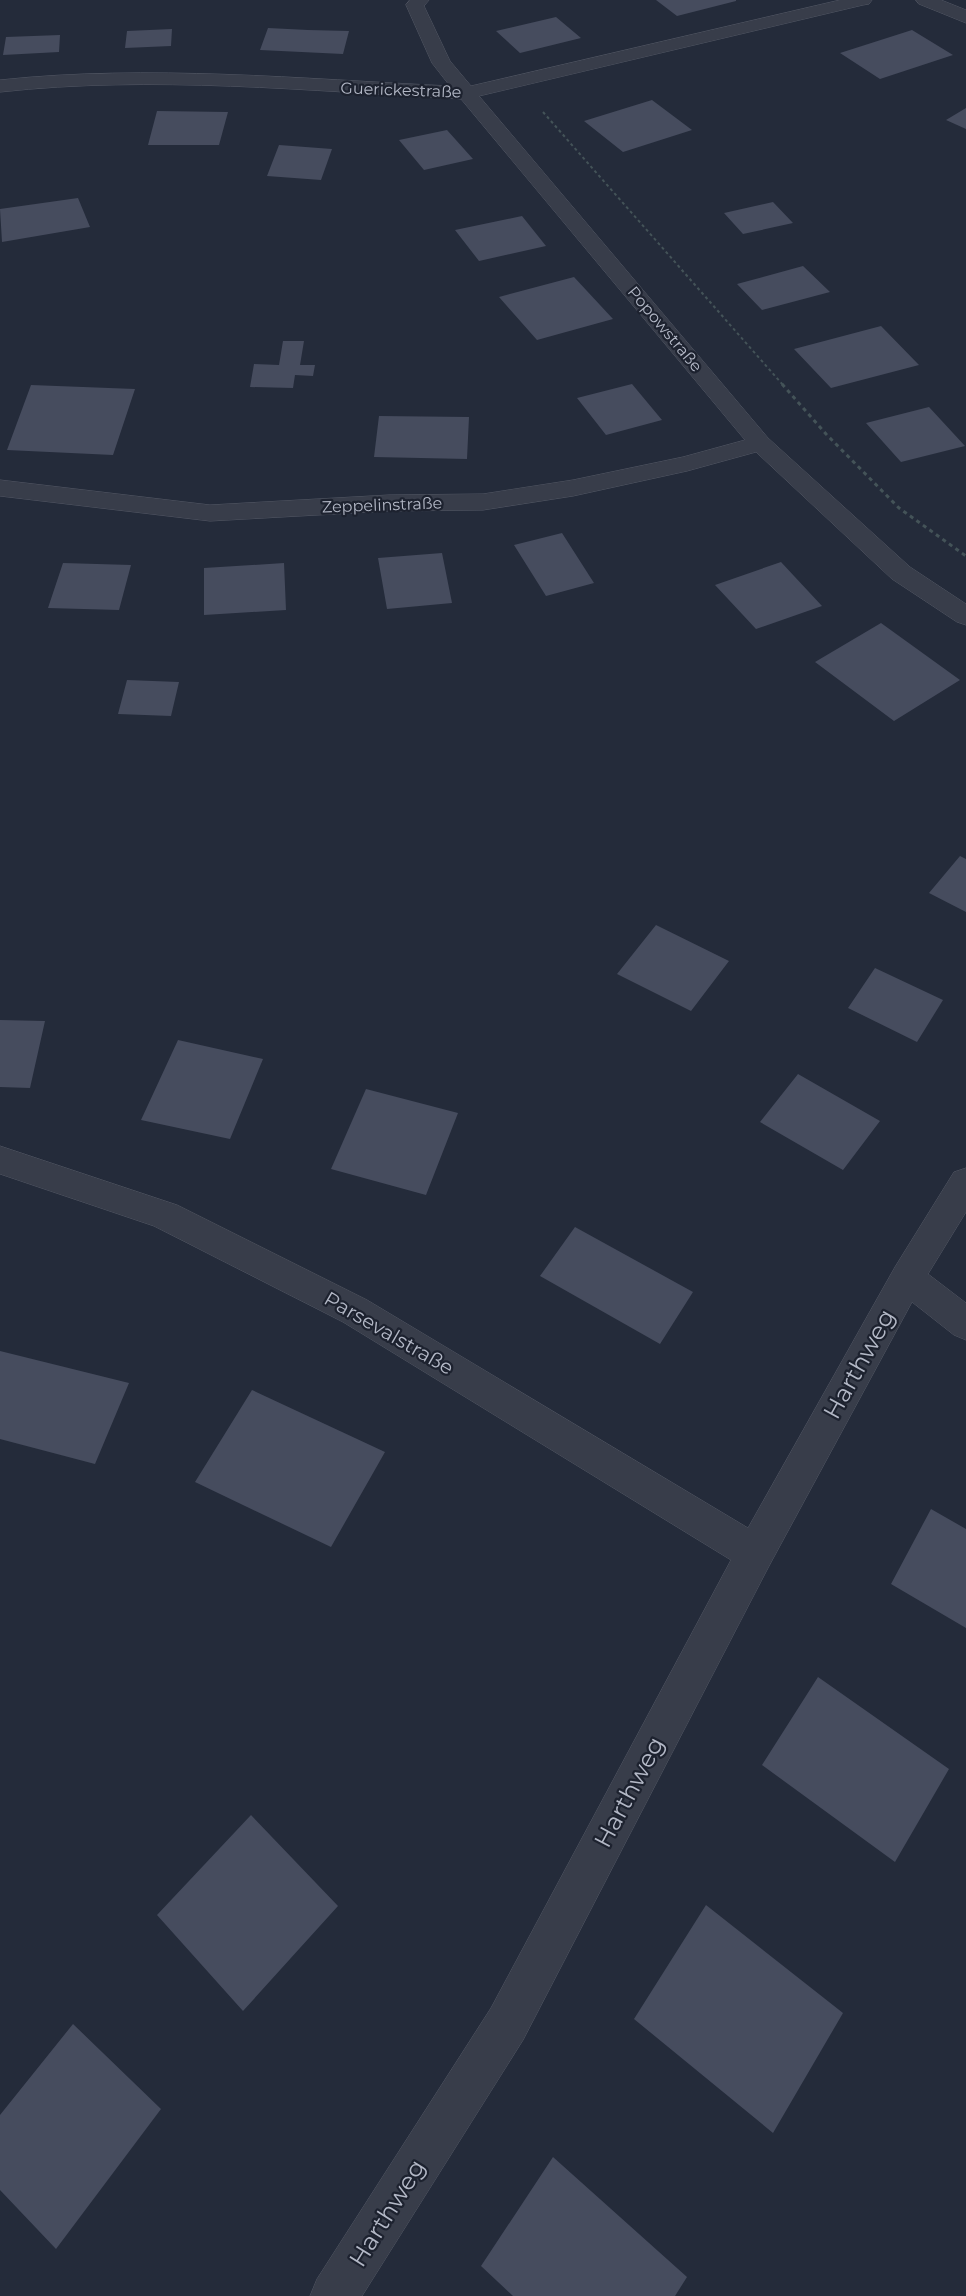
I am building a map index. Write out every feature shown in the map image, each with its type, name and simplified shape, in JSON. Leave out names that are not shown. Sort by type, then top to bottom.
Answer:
[{"type":"street","name":"Popowstraße","points":[[420,0],[415,5],[441,63],[760,443],[901,573],[966,616]]},
{"type":"street","name":"Guerickestraße","points":[[0,86],[37,82],[152,78],[472,101],[863,0]]},
{"type":"street","points":[[925,0],[966,17]]},
{"type":"street","name":"Zeppelinstraße","points":[[0,488],[210,513],[388,503],[483,502],[573,488],[687,464],[760,443]]},
{"type":"street","name":"Parsevalstraße","points":[[0,1160],[165,1215],[355,1311],[755,1553]]},
{"type":"street","name":"Harthweg","points":[[334,2296],[507,2024],[755,1553],[907,1278],[966,1182]]},
{"type":"street","points":[[907,1278],[966,1324]]},
{"type":"path","points":[[472,101],[541,111],[631,210],[826,434],[899,508],[966,556]]},
{"type":"building","points":[[656,0],[736,0],[736,1],[677,16]]},
{"type":"building","points":[[556,17],[581,38],[520,53],[496,31]]},
{"type":"building","points":[[268,28],[349,31],[343,54],[260,50]]},
{"type":"building","points":[[172,29],[171,46],[125,48],[127,31]]},
{"type":"building","points":[[912,30],[953,55],[880,79],[840,53]]},
{"type":"building","points":[[60,35],[59,52],[3,55],[6,37]]},
{"type":"building","points":[[652,100],[692,130],[623,152],[584,121]]},
{"type":"building","points":[[966,108],[966,129],[946,120]]},
{"type":"building","points":[[157,111],[228,112],[219,145],[148,145]]},
{"type":"building","points":[[447,130],[473,159],[424,170],[399,140]]},
{"type":"building","points":[[279,145],[332,149],[321,180],[267,176]]},
{"type":"building","points":[[78,198],[90,227],[2,242],[0,209]]},
{"type":"building","points":[[773,202],[793,223],[743,234],[724,213]]},
{"type":"building","points":[[522,216],[546,246],[479,261],[455,230]]},
{"type":"building","points":[[803,266],[830,292],[762,310],[737,284]]},
{"type":"building","points":[[574,277],[613,319],[537,340],[499,297]]},
{"type":"building","points":[[881,326],[919,365],[831,388],[794,349]]},
{"type":"building","points":[[283,341],[304,341],[300,365],[315,365],[313,376],[295,375],[293,388],[250,387],[254,364],[279,365]]},
{"type":"building","points":[[632,384],[662,420],[606,435],[577,398]]},
{"type":"building","points":[[31,385],[135,389],[113,455],[7,450]]},
{"type":"building","points":[[929,407],[965,446],[901,462],[866,423]]},
{"type":"building","points":[[379,416],[469,417],[467,459],[374,457]]},
{"type":"building","points":[[562,533],[594,583],[546,596],[514,545]]},
{"type":"building","points":[[442,553],[452,603],[387,609],[378,558]]},
{"type":"building","points":[[781,562],[822,606],[756,629],[715,585]]},
{"type":"building","points":[[63,563],[131,565],[119,610],[48,608]]},
{"type":"building","points":[[284,563],[286,610],[204,615],[204,568]]},
{"type":"building","points":[[881,623],[960,680],[894,721],[815,662]]},
{"type":"building","points":[[127,680],[179,682],[171,716],[118,714]]},
{"type":"building","points":[[960,856],[966,859],[966,912],[929,893]]},
{"type":"building","points":[[656,925],[729,961],[691,1011],[617,974]]},
{"type":"building","points":[[875,968],[943,1000],[917,1042],[848,1008]]},
{"type":"building","points":[[0,1020],[45,1021],[30,1088],[0,1087]]},
{"type":"building","points":[[178,1040],[263,1059],[230,1139],[141,1120]]},
{"type":"building","points":[[798,1074],[880,1121],[843,1170],[760,1122]]},
{"type":"building","points":[[366,1089],[458,1113],[426,1195],[331,1169]]},
{"type":"building","points":[[575,1227],[693,1292],[660,1344],[540,1276]]},
{"type":"building","points":[[0,1351],[129,1383],[95,1464],[0,1439]]},
{"type":"building","points":[[252,1390],[385,1452],[331,1547],[195,1482]]},
{"type":"building","points":[[931,1509],[966,1529],[966,1628],[891,1584]]},
{"type":"building","points":[[818,1677],[949,1769],[895,1862],[762,1765]]},
{"type":"building","points":[[251,1815],[338,1906],[243,2011],[157,1915]]},
{"type":"building","points":[[706,1905],[843,2013],[773,2133],[634,2019]]},
{"type":"building","points":[[73,2024],[161,2109],[56,2249],[0,2190],[0,2115]]},
{"type":"building","points":[[553,2157],[687,2277],[675,2296],[513,2296],[481,2266]]}]
